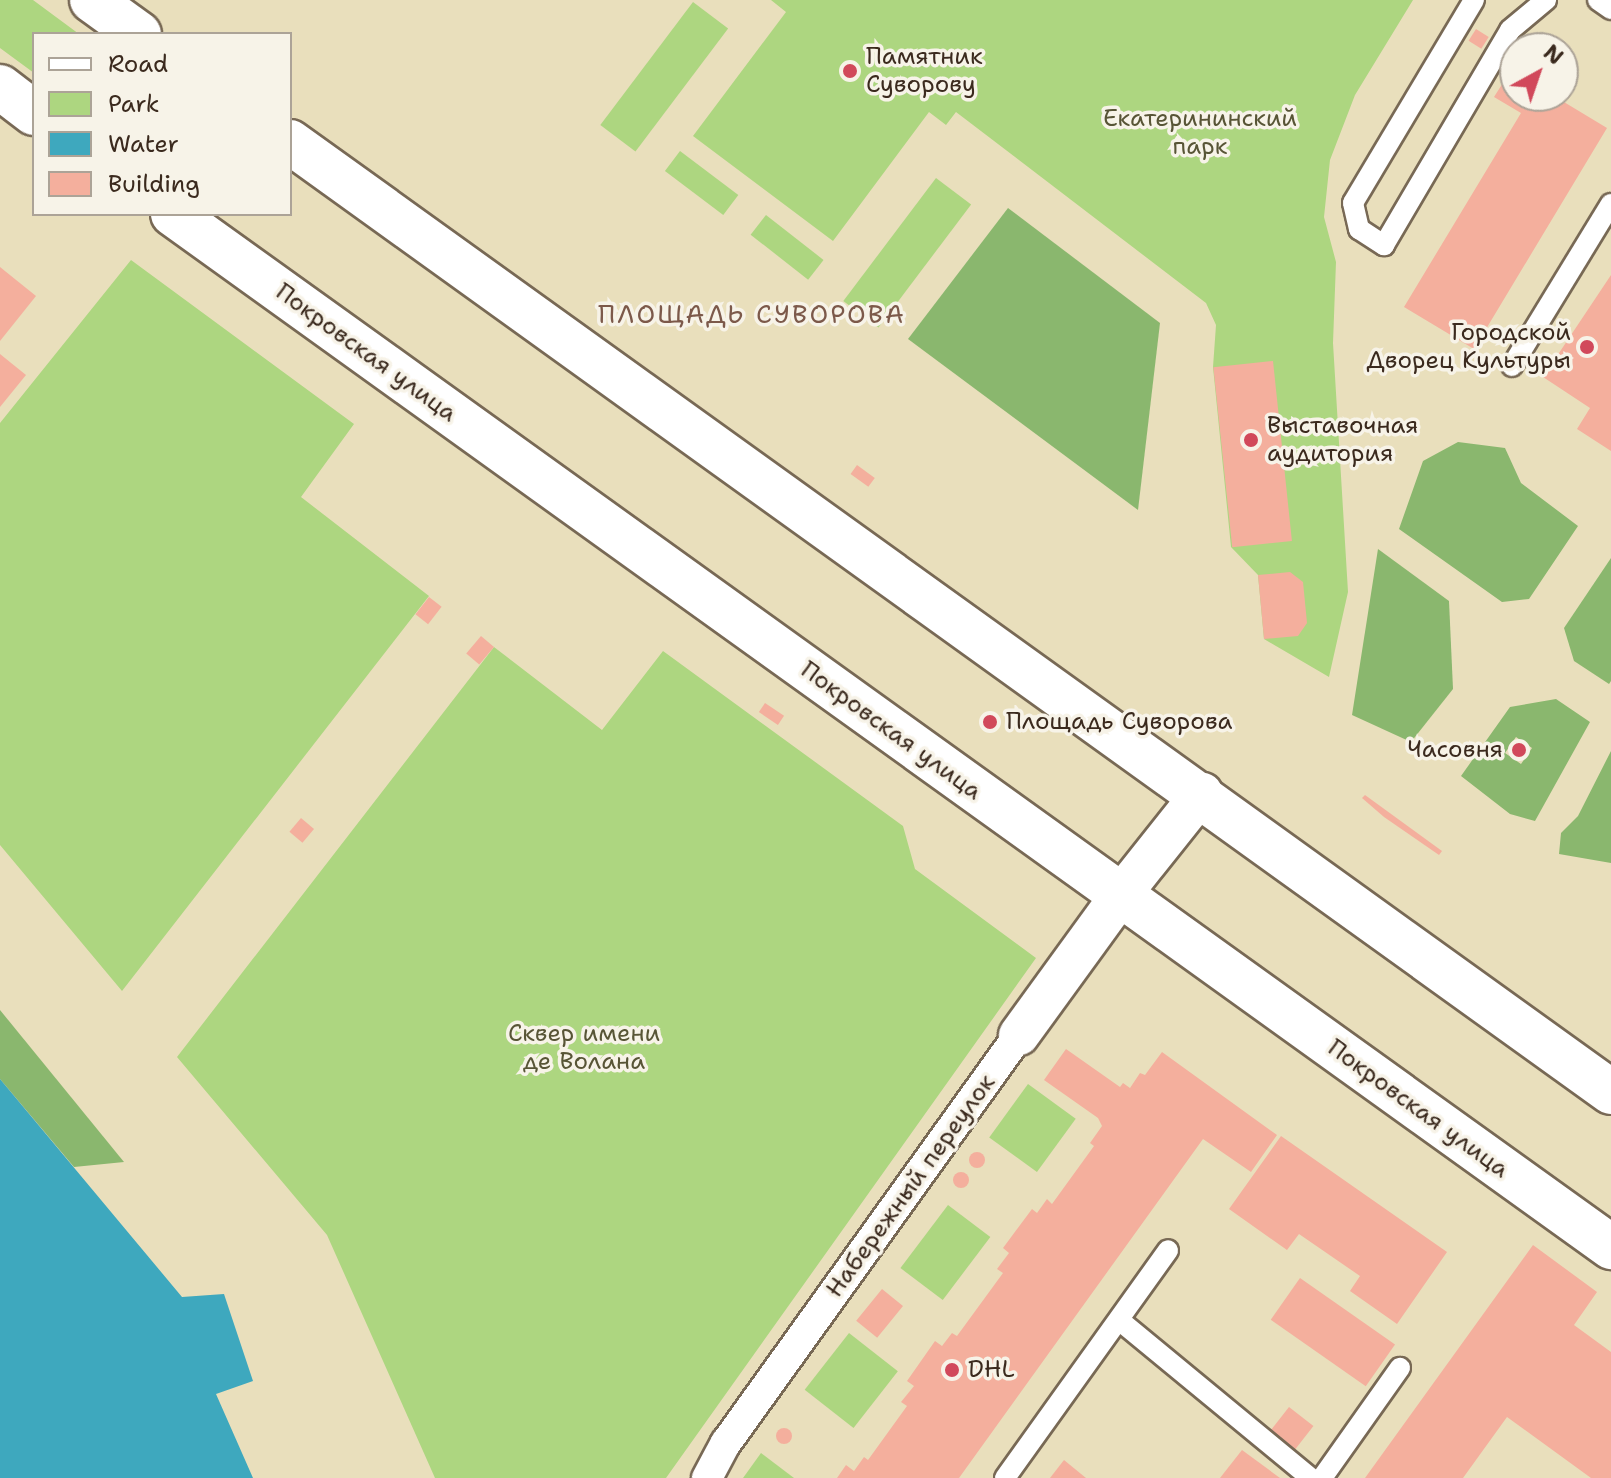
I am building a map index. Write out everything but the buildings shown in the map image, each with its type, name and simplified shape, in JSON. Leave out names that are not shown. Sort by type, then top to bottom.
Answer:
[{"type":"main road","points":[[92,0],[136,32]]},
{"type":"main road","points":[[0,87],[32,111]]},
{"type":"main road","points":[[292,143],[1202,793],[1611,1092]]},
{"type":"main road","name":"Покровская улица","points":[[176,216],[1611,1247]]},
{"type":"street","name":"Набережный переулок","points":[[707,1478],[726,1443],[1019,1035],[1120,896],[1202,793]]},
{"type":"lane","points":[[1474,0],[1353,203],[1359,229],[1384,245],[1510,30],[1546,0]]},
{"type":"lane","points":[[1598,0],[1611,9]]},
{"type":"lane","points":[[1512,366],[1611,204]]},
{"type":"lane","points":[[1005,1478],[1168,1250]]},
{"type":"lane","points":[[1119,1320],[1311,1478]]},
{"type":"lane","points":[[1322,1478],[1400,1368]]},
{"type":"green space","points":[[0,0],[33,0],[76,32],[32,32],[32,72],[0,48]]},
{"type":"green space","name":"Екатерининский парк","points":[[771,0],[1413,0],[1355,95],[1330,160],[1324,217],[1336,262],[1333,343],[1348,592],[1329,677],[1264,639],[1258,575],[1231,547],[1213,367],[1216,325],[1206,303],[956,112],[946,125],[929,112],[833,241],[693,136],[786,12]]},
{"type":"green space","points":[[693,2],[728,28],[635,151],[600,125]]},
{"type":"green space","points":[[680,151],[738,195],[723,215],[665,171]]},
{"type":"green space","points":[[936,178],[971,204],[878,327],[843,301]]},
{"type":"green space","points":[[1008,208],[1160,323],[1138,510],[908,339]]},
{"type":"green space","points":[[766,215],[824,260],[808,280],[751,235]]},
{"type":"green space","points":[[131,260],[354,424],[301,497],[429,596],[122,991],[0,845],[0,423]]},
{"type":"green space","points":[[1458,442],[1505,448],[1521,483],[1578,526],[1529,599],[1502,602],[1399,529],[1423,461]]},
{"type":"green space","points":[[1378,549],[1449,601],[1453,689],[1411,742],[1352,715]]},
{"type":"green space","points":[[1611,558],[1609,684],[1574,661],[1564,628]]},
{"type":"green space","name":"Сквер имени де Волана","points":[[494,647],[602,730],[663,651],[903,826],[915,869],[1036,958],[666,1478],[435,1478],[327,1235],[177,1057]]},
{"type":"green space","points":[[1556,699],[1590,722],[1535,821],[1510,814],[1461,776],[1510,707]],"holes":[[[1516,737],[1532,748],[1521,764],[1505,753]]]},
{"type":"green space","points":[[1611,751],[1611,863],[1559,854],[1561,833],[1578,816]]},
{"type":"green space","points":[[0,1010],[124,1162],[74,1167],[0,1079]]},
{"type":"green space","points":[[1028,1084],[1076,1119],[1037,1172],[989,1137]]},
{"type":"green space","points":[[948,1205],[990,1237],[943,1300],[900,1268]]},
{"type":"green space","points":[[849,1333],[898,1371],[854,1428],[805,1390]]},
{"type":"green space","points":[[761,1453],[794,1478],[743,1478]]},
{"type":"water","points":[[0,1079],[182,1297],[224,1294],[253,1381],[216,1394],[253,1478],[0,1478]]},
{"type":"place","name":"Памятник Суворову","points":[[850,71]]},
{"type":"place","name":"Городской Дворец Культуры","points":[[1587,347]]},
{"type":"place","name":"Выставочная аудитория","points":[[1251,440]]},
{"type":"place","name":"Площадь Суворова","points":[[990,722]]},
{"type":"place","name":"Часовня","points":[[1519,750]]},
{"type":"place","name":"DHL","points":[[952,1370]]},
{"type":"district","name":"ПЛОЩАДЬ СУВОРОВА","points":[[752,314]]}]
